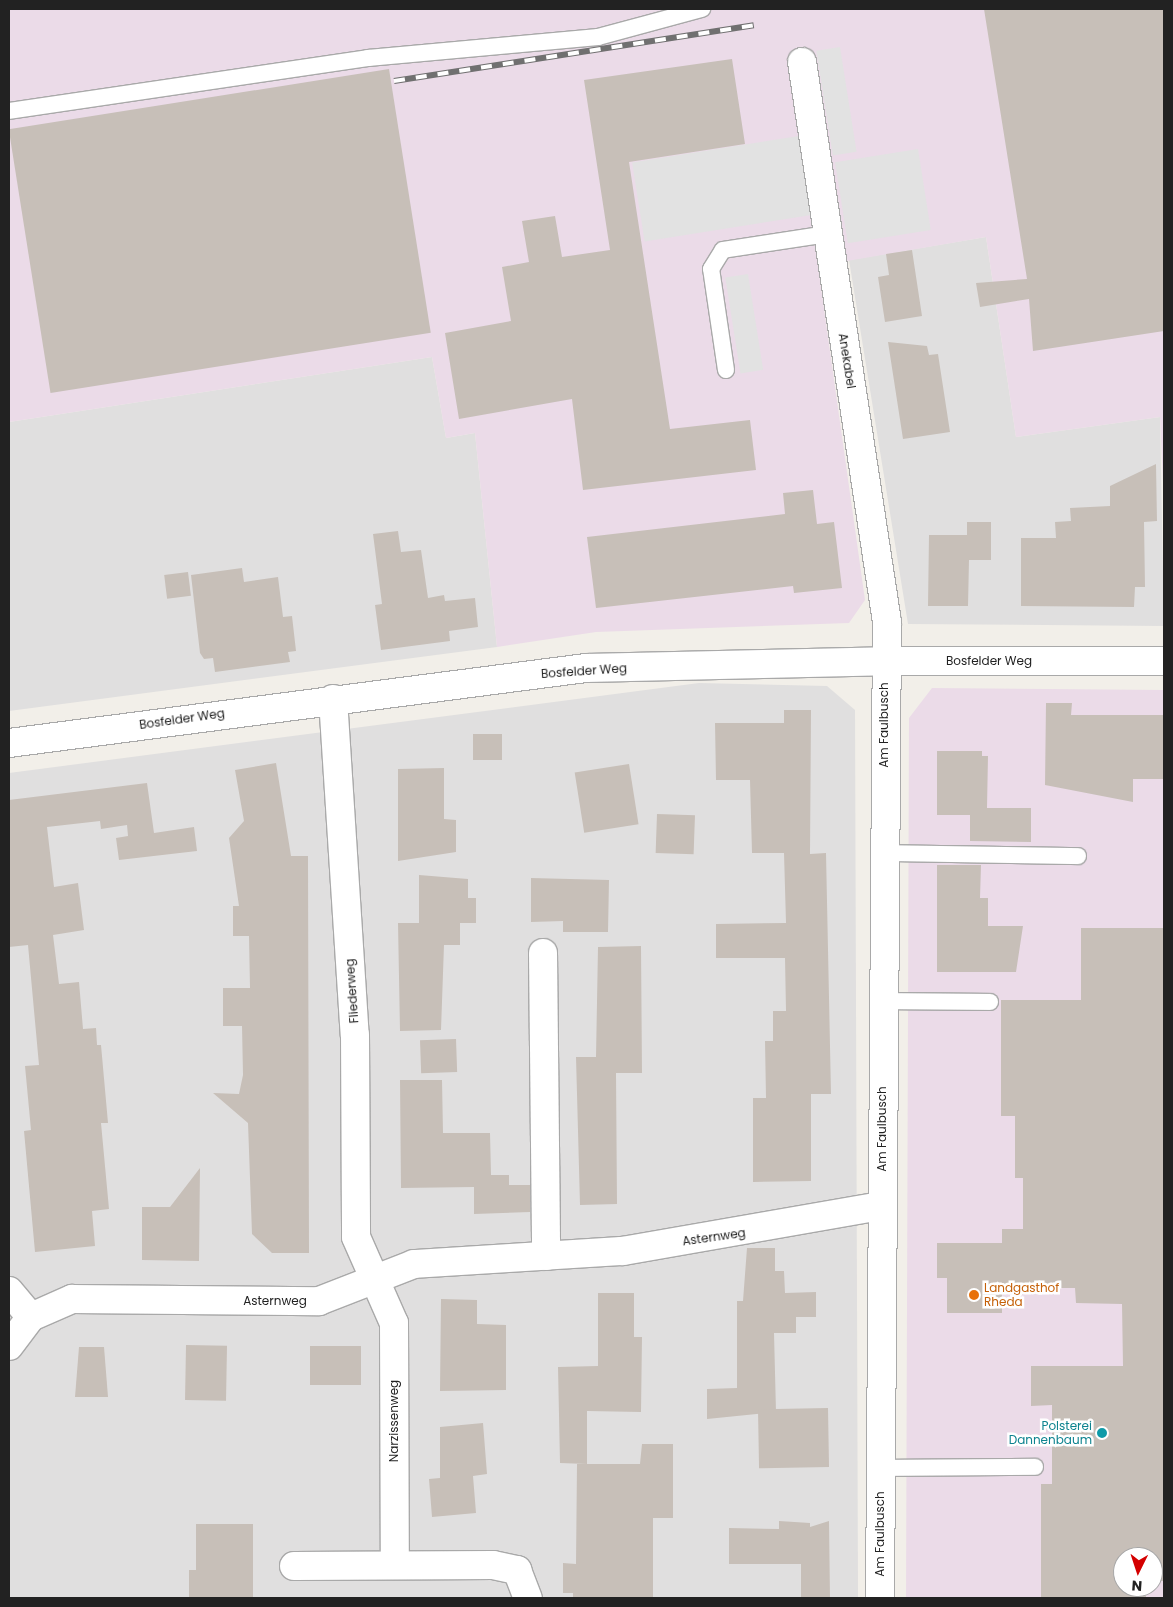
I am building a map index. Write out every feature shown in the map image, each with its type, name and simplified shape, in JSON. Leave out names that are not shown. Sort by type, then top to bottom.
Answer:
[{"type":"street","name":"Anekabel","points":[[802,62],[887,622],[885,661]]},
{"type":"street","name":"Bosfelder Weg","points":[[9,743],[332,699],[586,668],[885,661],[1164,661]]},
{"type":"street","name":"Am Faulbusch","points":[[880,1598],[885,661]]},
{"type":"street","name":"Fliederweg","points":[[332,699],[355,1035],[356,1237],[372,1281]]},
{"type":"street","points":[[543,953],[546,1256]]},
{"type":"street","name":"Asternweg","points":[[31,1317],[72,1299],[319,1301],[414,1264],[546,1256],[661,1245],[881,1206]]},
{"type":"street","name":"Narzissenweg","points":[[372,1281],[394,1323],[396,1565]]},
{"type":"street","points":[[9,1291],[31,1317],[9,1346]]},
{"type":"street","points":[[294,1566],[493,1565],[517,1570],[528,1598]]},
{"type":"lane","points":[[9,111],[368,58],[598,37],[702,9]]},
{"type":"lane","points":[[726,370],[711,269],[723,250],[828,234]]},
{"type":"lane","points":[[884,853],[1078,856]]},
{"type":"lane","points":[[883,1001],[990,1002]]},
{"type":"lane","points":[[881,1468],[1035,1468]]},
{"type":"shaded area","points":[[9,9],[1164,9],[1164,505],[1160,417],[1016,437],[986,237],[818,266],[865,600],[849,623],[596,632],[497,647],[475,433],[446,438],[432,357],[9,422]]},
{"type":"shaded area","points":[[840,47],[857,152],[833,155],[816,51]]},
{"type":"shaded area","points":[[799,136],[812,215],[645,241],[632,162]]},
{"type":"shaded area","points":[[918,149],[931,230],[848,243],[835,162]]},
{"type":"shaded area","points":[[986,237],[1016,437],[1160,417],[1164,626],[908,624],[849,260]]},
{"type":"shaded area","points":[[748,274],[763,370],[740,373],[725,278]]},
{"type":"shaded area","points":[[432,357],[446,438],[475,433],[497,647],[9,711],[9,422]]},
{"type":"shaded area","points":[[699,683],[827,686],[855,710],[858,1598],[9,1598],[9,773]]},
{"type":"shaded area","points":[[932,688],[1164,690],[1164,1598],[906,1598],[909,718]]},
{"type":"building","points":[[984,9],[1164,9],[1164,331],[1033,351],[1029,299],[980,307],[976,283],[1027,279]]},
{"type":"building","points":[[732,59],[745,144],[629,162],[670,429],[750,420],[756,470],[583,490],[572,399],[459,419],[445,333],[511,321],[502,267],[529,262],[522,221],[555,216],[562,257],[610,250],[584,80]]},
{"type":"building","points":[[389,69],[431,333],[51,393],[9,129]]},
{"type":"building","points":[[912,250],[922,316],[885,322],[878,277],[889,275],[886,254]]},
{"type":"building","points":[[888,342],[927,346],[929,355],[938,354],[950,432],[903,439]]},
{"type":"building","points":[[1156,464],[1157,521],[1144,522],[1145,587],[1135,587],[1134,607],[1021,606],[1021,538],[1056,538],[1055,522],[1071,521],[1070,508],[1110,506],[1110,486]]},
{"type":"building","points":[[813,490],[817,524],[834,522],[842,588],[794,593],[793,586],[596,608],[587,537],[785,514],[783,493]]},
{"type":"building","points":[[967,522],[991,522],[991,560],[969,560],[968,606],[928,606],[929,535],[967,535]]},
{"type":"building","points":[[398,531],[401,552],[421,550],[428,598],[444,595],[445,601],[475,598],[478,627],[449,631],[450,641],[381,650],[375,605],[382,604],[373,534]]},
{"type":"building","points":[[242,568],[244,582],[278,577],[283,617],[292,616],[296,651],[288,652],[290,662],[215,672],[213,658],[204,659],[200,653],[191,575]]},
{"type":"building","points":[[188,572],[191,596],[167,599],[164,575]]},
{"type":"building","points":[[1046,703],[1072,703],[1071,715],[1164,715],[1164,779],[1133,779],[1133,802],[1045,785]]},
{"type":"building","points":[[784,710],[811,710],[810,854],[826,853],[831,1094],[811,1094],[811,1181],[753,1182],[753,1098],[766,1098],[765,1041],[773,1041],[773,1011],[786,1011],[785,958],[716,958],[716,924],[786,923],[784,853],[752,853],[750,780],[716,780],[715,723],[784,723]]},
{"type":"building","points":[[473,734],[502,734],[502,760],[473,760]]},
{"type":"building","points":[[937,751],[982,751],[982,756],[988,756],[987,808],[1031,808],[1031,842],[970,841],[970,815],[937,815]]},
{"type":"building","points":[[276,763],[291,856],[308,856],[309,1253],[272,1253],[252,1234],[248,1123],[213,1093],[239,1094],[243,1075],[242,1026],[223,1026],[223,988],[250,988],[249,936],[233,936],[233,906],[239,906],[229,838],[244,821],[235,770]]},
{"type":"building","points":[[629,764],[639,824],[584,833],[575,773]]},
{"type":"building","points":[[444,768],[444,819],[456,820],[456,852],[398,861],[398,769]]},
{"type":"building","points":[[147,783],[154,833],[194,827],[197,851],[119,860],[116,838],[128,836],[127,825],[101,829],[100,821],[47,827],[54,887],[78,883],[84,930],[53,935],[59,984],[79,982],[83,1029],[96,1028],[97,1045],[101,1045],[108,1123],[101,1123],[109,1209],[92,1211],[95,1246],[35,1252],[24,1131],[31,1130],[25,1066],[39,1065],[28,945],[9,947],[9,800]]},
{"type":"building","points":[[657,814],[695,815],[694,854],[656,853]]},
{"type":"building","points":[[937,865],[981,865],[980,898],[988,898],[988,926],[1023,926],[1016,972],[937,972]]},
{"type":"building","points":[[419,875],[468,879],[468,898],[476,898],[476,923],[460,923],[460,945],[444,945],[441,1030],[400,1031],[398,923],[419,923]]},
{"type":"building","points":[[531,878],[609,880],[608,932],[563,932],[563,921],[531,922]]},
{"type":"building","points":[[1081,928],[1164,928],[1164,1581],[1163,1547],[1113,1547],[1113,1597],[1146,1598],[1041,1598],[1041,1484],[1052,1484],[1052,1405],[1031,1406],[1031,1366],[1123,1366],[1122,1304],[1076,1303],[1075,1288],[1002,1288],[1002,1313],[947,1313],[947,1278],[937,1278],[937,1243],[1002,1243],[1002,1229],[1023,1229],[1023,1178],[1015,1178],[1015,1116],[1001,1116],[1001,1000],[1081,1000]]},
{"type":"building","points":[[641,946],[642,1073],[616,1073],[617,1204],[580,1205],[576,1057],[596,1057],[598,947]]},
{"type":"building","points":[[456,1039],[457,1072],[421,1073],[420,1040]]},
{"type":"building","points":[[400,1080],[442,1080],[443,1133],[490,1133],[491,1175],[509,1175],[509,1185],[530,1185],[530,1212],[474,1214],[474,1187],[401,1188]]},
{"type":"building","points":[[200,1168],[199,1261],[142,1260],[142,1207],[170,1207]]},
{"type":"building","points":[[747,1248],[775,1248],[775,1271],[784,1271],[785,1293],[816,1292],[816,1317],[796,1317],[796,1333],[774,1333],[776,1412],[707,1419],[707,1389],[737,1388],[737,1301],[743,1301]]},
{"type":"building","points":[[598,1293],[634,1293],[634,1337],[642,1337],[641,1412],[587,1411],[587,1464],[560,1463],[558,1367],[598,1366]]},
{"type":"building","points":[[441,1299],[477,1300],[477,1324],[506,1325],[506,1390],[440,1391]]},
{"type":"building","points":[[186,1345],[227,1346],[226,1401],[185,1400]]},
{"type":"building","points":[[310,1346],[361,1346],[361,1385],[310,1385]]},
{"type":"building","points":[[79,1347],[104,1347],[108,1397],[75,1397]]},
{"type":"building","points":[[828,1408],[829,1467],[759,1468],[758,1409]]},
{"type":"building","points":[[483,1423],[487,1474],[473,1476],[476,1513],[432,1517],[429,1479],[440,1478],[440,1427]]},
{"type":"building","points":[[642,1444],[673,1444],[673,1518],[653,1518],[653,1598],[573,1598],[573,1593],[563,1593],[563,1563],[576,1564],[577,1464],[640,1464]]},
{"type":"building","points":[[779,1521],[810,1523],[810,1527],[829,1521],[830,1598],[801,1598],[801,1564],[729,1564],[729,1528],[779,1529]]},
{"type":"building","points":[[196,1524],[253,1524],[253,1598],[189,1598],[189,1570],[196,1570]]},
{"type":"railway","points":[[394,81],[754,25]]},
{"type":"place","name":"Landgasthof Rheda","points":[[974,1295]]},
{"type":"place","name":"Polsterei Dannenbaum","points":[[1102,1433]]}]
